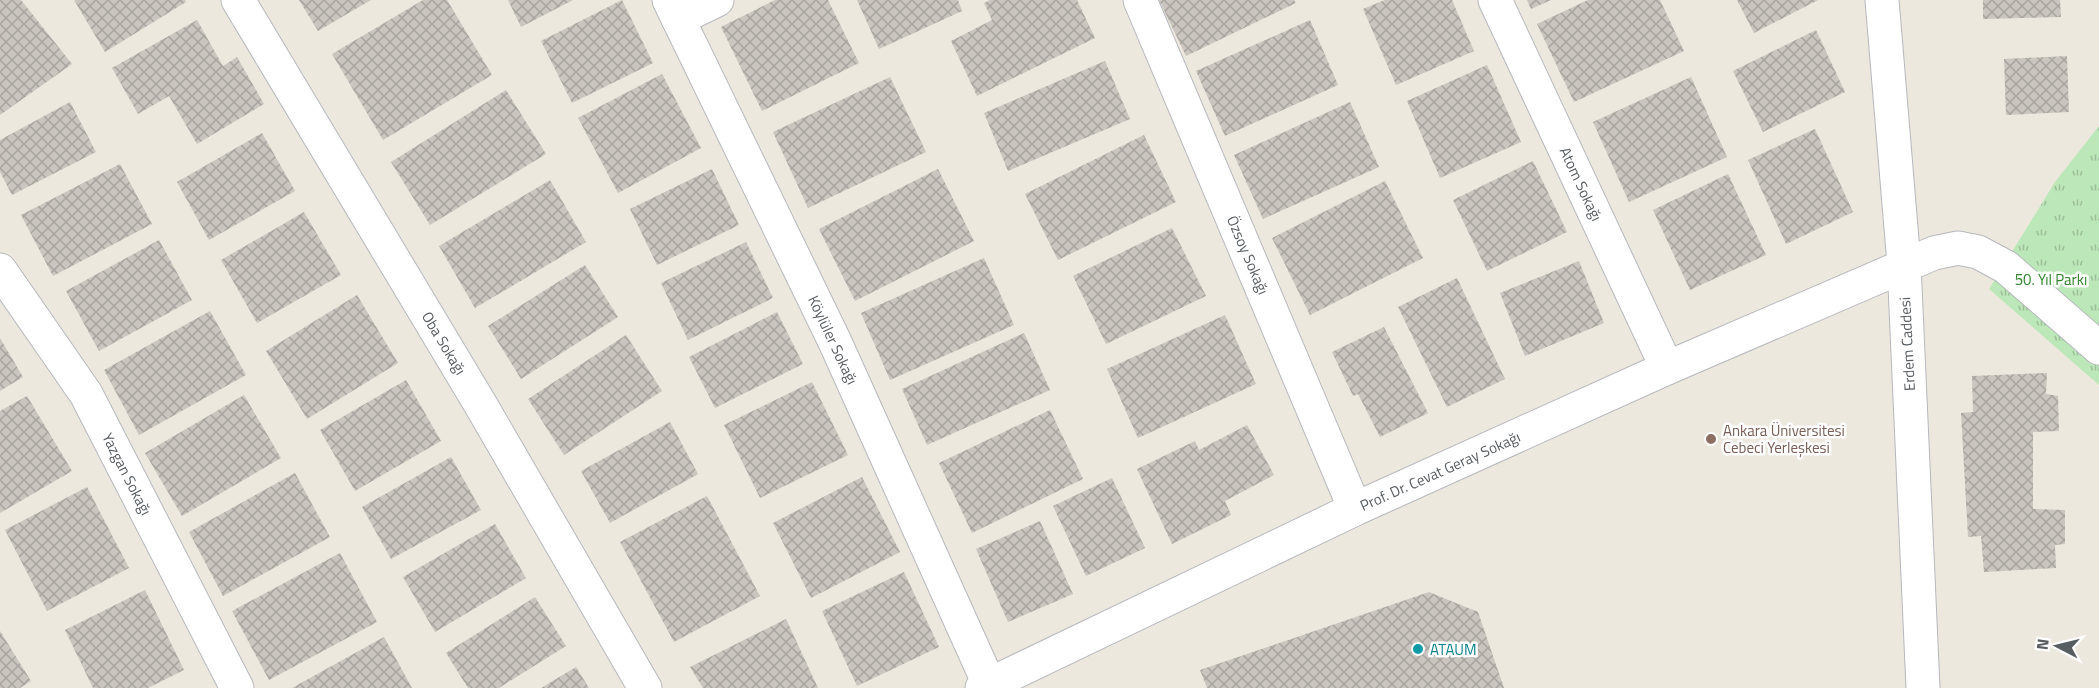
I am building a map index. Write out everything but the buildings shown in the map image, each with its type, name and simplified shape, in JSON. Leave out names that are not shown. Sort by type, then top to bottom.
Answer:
[{"type":"street","name":"Oba Sokağı","points":[[238,0],[482,407],[645,688]]},
{"type":"street","points":[[674,10],[717,0]]},
{"type":"street","name":"Özsoy Sokağı","points":[[1140,0],[1355,509]]},
{"type":"street","name":"Atom Sokağı","points":[[1495,0],[1667,368]]},
{"type":"street","name":"Erdem Caddesi","points":[[1882,0],[1904,264],[1923,688]]},
{"type":"street","name":"Köylüler Sokağı","points":[[674,10],[835,342],[986,686]]},
{"type":"street","name":"Prof. Dr. Cevat Geray Sokağı","points":[[986,686],[1355,509],[1667,368],[1934,252],[1958,248],[1978,252],[2006,267],[2099,348]]},
{"type":"street","name":"Yazgan Sokağı","points":[[0,270],[86,394],[237,688]]},
{"type":"green space","name":"50. Yıl Parkı","points":[[2099,126],[2099,385],[1989,289],[2055,182]]},
{"type":"place","name":"Ankara Üniversitesi Cebeci Yerleşkesi","points":[[1711,439]]},
{"type":"place","name":"ATAUM","points":[[1418,649]]}]
